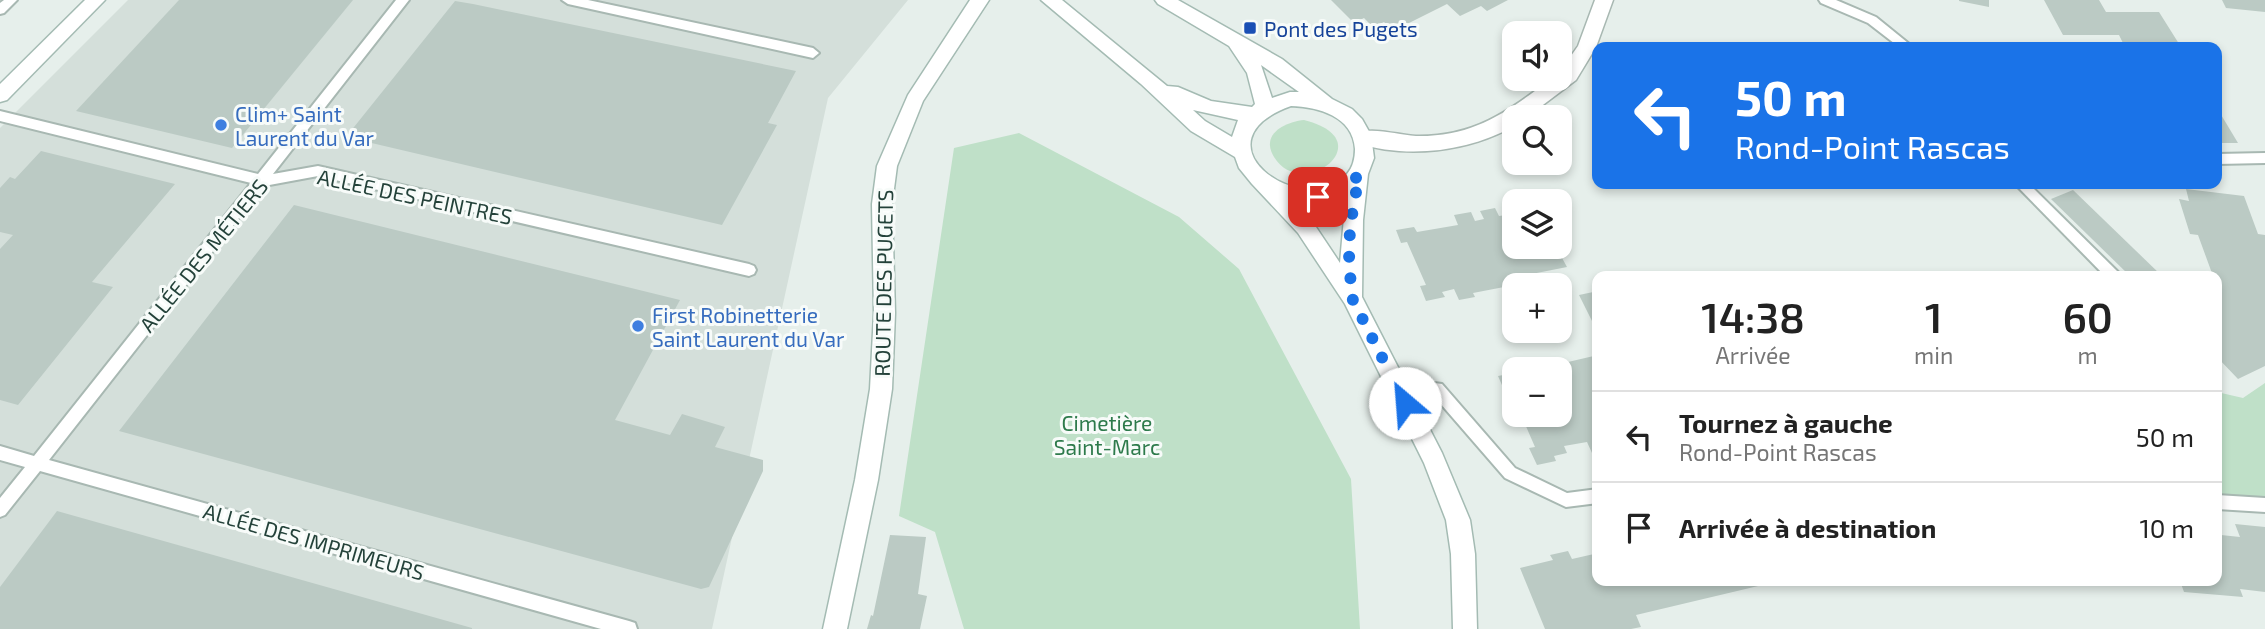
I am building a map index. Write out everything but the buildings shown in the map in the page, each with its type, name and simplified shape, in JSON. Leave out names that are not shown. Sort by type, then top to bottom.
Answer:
[{"type":"street","points":[[0,95],[96,0]]},
{"type":"street","name":"ROUTE DES PUGETS","points":[[835,629],[873,450],[881,388],[886,324],[882,215],[887,168],[902,125],[919,91],[980,0]]},
{"type":"street","points":[[1050,0],[1148,79],[1198,126],[1240,151]]},
{"type":"street","points":[[1164,0],[1275,64],[1345,114],[1356,125],[1364,138],[1367,151],[1359,175],[1350,227],[1352,298]]},
{"type":"street","points":[[1530,105],[1569,75],[1587,47],[1604,0]]},
{"type":"street","points":[[1221,33],[1241,51],[1256,71],[1260,110]]},
{"type":"street","points":[[1148,79],[1208,109],[1222,113],[1260,110]]},
{"type":"street","points":[[1329,105],[1304,99],[1277,102],[1260,110],[1245,125],[1240,137],[1240,151],[1249,170],[1305,227],[1352,298],[1434,460],[1458,520],[1465,629]]},
{"type":"street","points":[[1364,138],[1406,144],[1443,143],[1478,134],[1502,123]]},
{"type":"street","points":[[1266,186],[1300,197],[1318,197],[1341,189],[1359,175]]},
{"type":"lane","points":[[0,10],[11,0]]},
{"type":"lane","name":"ALLÉE DES MÉTIERS","points":[[0,510],[404,0]]},
{"type":"lane","points":[[568,0],[813,53]]},
{"type":"lane","points":[[1825,0],[1872,20],[1901,42]]},
{"type":"lane","name":"ALLÉE DES PEINTRES","points":[[0,116],[263,181],[318,172],[749,270]]},
{"type":"lane","points":[[2222,159],[2265,158]]},
{"type":"lane","points":[[2026,189],[2108,271]]},
{"type":"lane","points":[[1396,384],[1437,389],[1510,473],[1566,500],[1592,497]]},
{"type":"lane","name":"ALLÉE DES IMPRIMEURS","points":[[0,453],[629,629]]},
{"type":"lane","points":[[2222,502],[2265,505]]},
{"type":"shaded area","points":[[128,0],[908,0],[828,98],[712,629],[0,629],[0,128]]},
{"type":"green space","points":[[1304,120],[1327,129],[1337,141],[1337,153],[1330,163],[1317,171],[1302,173],[1287,169],[1274,157],[1270,142],[1272,136],[1282,127]]},
{"type":"green space","name":"Cimetière Saint-Marc","points":[[1019,133],[1179,217],[1239,269],[1351,479],[1360,629],[964,629],[935,532],[899,516],[954,148]]},
{"type":"green space","points":[[2265,383],[2265,506],[2222,500],[2222,393],[2243,398]]},
{"type":"place","name":"Pont des Pugets","points":[[1250,28]]},
{"type":"place","name":"Clim+ Saint Laurent du Var","points":[[221,125]]},
{"type":"place","name":"First Robinetterie Saint Laurent du Var","points":[[638,326]]},
{"type":"route","points":[[1318,197],[1348,185],[1359,175],[1350,227],[1352,298],[1405,403]]}]
